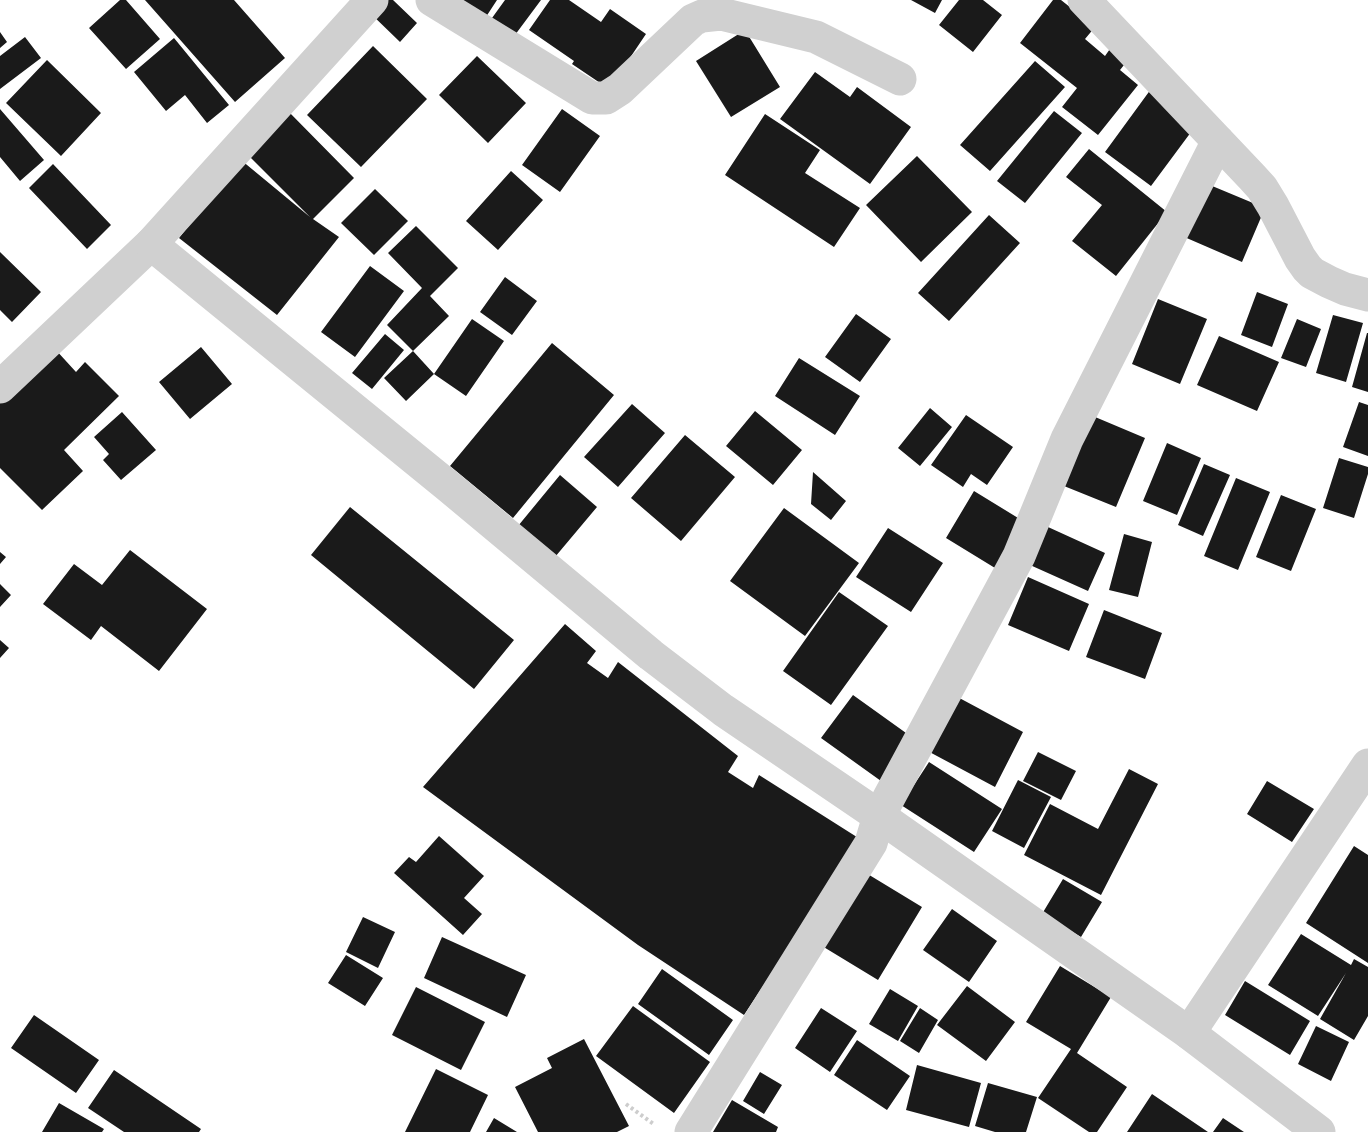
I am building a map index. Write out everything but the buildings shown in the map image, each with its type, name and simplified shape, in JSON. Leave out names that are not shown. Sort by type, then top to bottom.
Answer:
[{"type":"street","points":[[0,387],[151,244],[372,0]]},
{"type":"street","points":[[432,0],[592,98],[606,98],[620,89],[693,20],[702,16],[722,14],[816,37],[900,79]]},
{"type":"street","points":[[1084,0],[1262,188],[1307,268],[1312,273],[1344,289],[1368,295]]},
{"type":"street","points":[[691,1132],[871,843],[879,816],[1018,556],[1067,439],[1218,141]]},
{"type":"street","points":[[151,244],[448,486],[651,656],[723,710],[1189,1033],[1319,1132]]},
{"type":"street","points":[[1189,1033],[1368,765]]},
{"type":"path","points":[[627,1104],[658,1126]]}]
